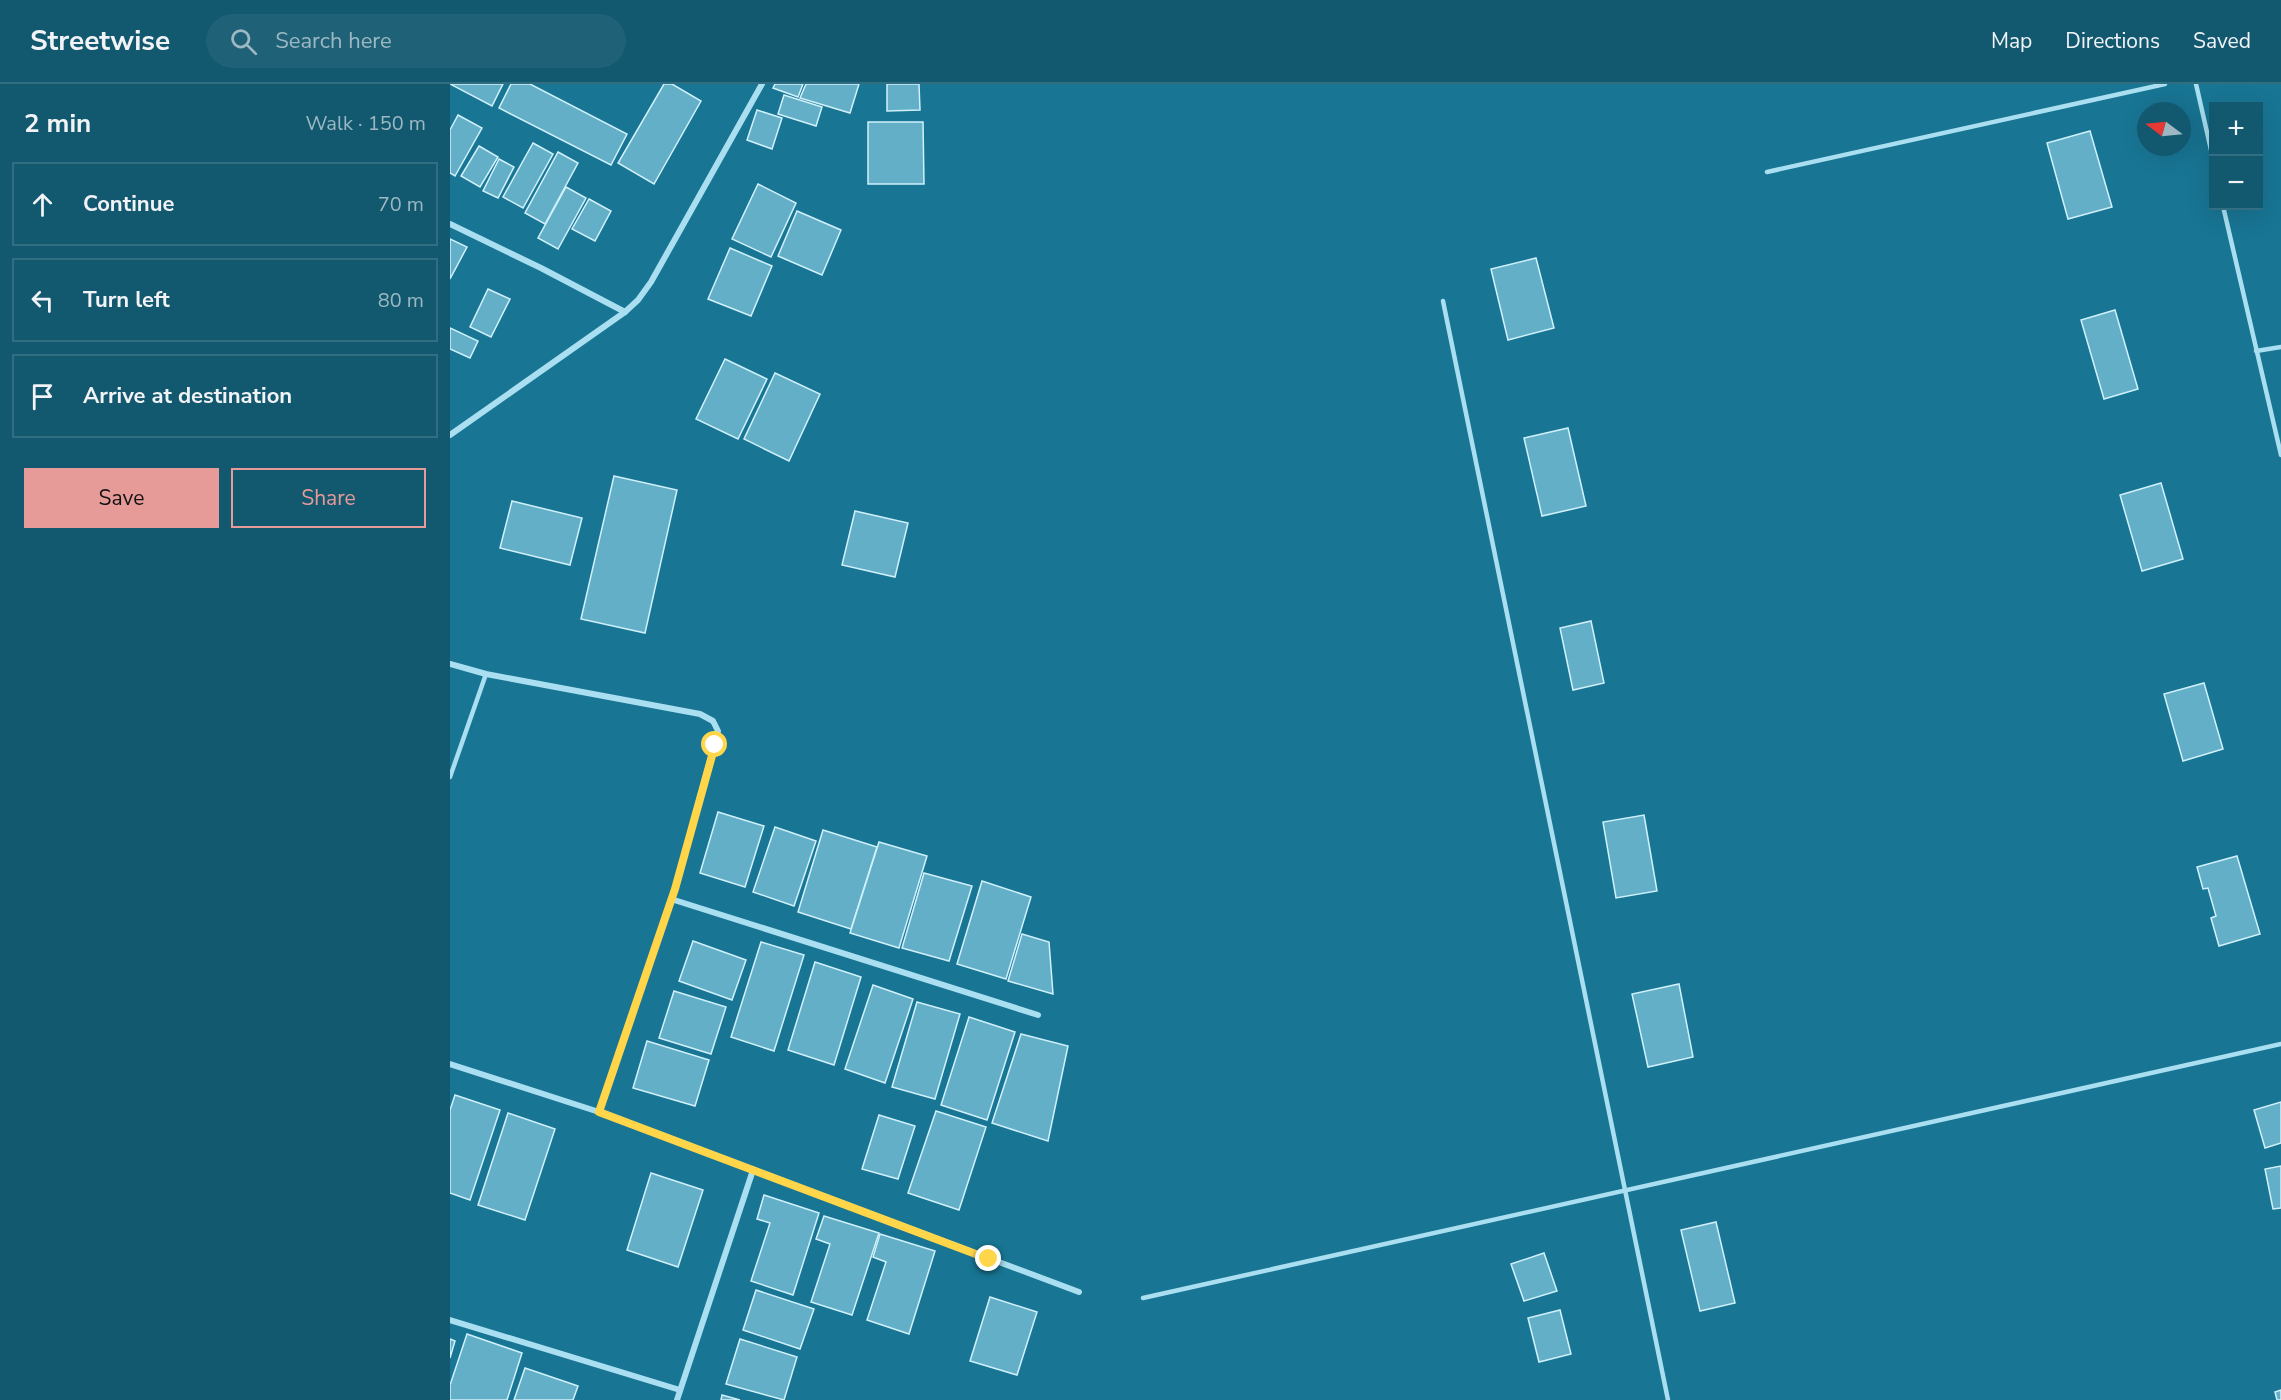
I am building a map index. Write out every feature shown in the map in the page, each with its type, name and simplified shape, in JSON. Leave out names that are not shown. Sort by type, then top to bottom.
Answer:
[{"type":"street","points":[[450,435],[625,312],[638,300],[651,282],[762,84]]},
{"type":"street","points":[[450,224],[625,312]]},
{"type":"street","points":[[450,664],[486,674],[700,714],[713,721],[718,731],[671,899],[599,1112]]},
{"type":"street","points":[[671,899],[1038,1015]]},
{"type":"street","points":[[450,1064],[599,1112],[1079,1292]]},
{"type":"street","points":[[677,1400],[753,1170]]},
{"type":"street","points":[[450,1320],[680,1390]]},
{"type":"lane","points":[[1767,172],[2165,84]]},
{"type":"lane","points":[[2196,84],[2212,156]]},
{"type":"lane","points":[[2224,210],[2281,456]]},
{"type":"lane","points":[[1443,301],[1668,1400]]},
{"type":"lane","points":[[2256,351],[2281,347]]},
{"type":"lane","points":[[450,777],[486,674]]},
{"type":"lane","points":[[1143,1298],[2281,1044]]},
{"type":"building","points":[[450,84],[503,84],[492,106]]},
{"type":"building","points":[[511,84],[530,84],[627,134],[611,165],[499,108]]},
{"type":"building","points":[[664,84],[672,84],[701,101],[654,184],[618,163]]},
{"type":"building","points":[[775,84],[803,84],[798,97],[773,88]]},
{"type":"building","points":[[806,84],[859,84],[850,113],[800,98]]},
{"type":"building","points":[[887,84],[919,84],[920,110],[887,111]]},
{"type":"building","points":[[784,95],[822,107],[816,126],[778,114]]},
{"type":"building","points":[[757,110],[782,118],[772,149],[747,140]]},
{"type":"building","points":[[458,115],[482,128],[455,176],[450,173],[450,130]]},
{"type":"building","points":[[868,122],[923,122],[924,184],[868,184]]},
{"type":"building","points":[[2090,131],[2112,207],[2068,219],[2047,143]]},
{"type":"building","points":[[533,143],[553,154],[523,208],[503,197]]},
{"type":"building","points":[[479,146],[498,157],[480,187],[461,176]]},
{"type":"building","points":[[558,152],[578,163],[545,224],[525,213]]},
{"type":"building","points":[[499,159],[514,167],[498,198],[483,191]]},
{"type":"building","points":[[758,184],[796,203],[771,257],[732,239]]},
{"type":"building","points":[[566,187],[586,198],[558,249],[538,238]]},
{"type":"building","points":[[589,199],[611,211],[595,241],[572,229]]},
{"type":"building","points":[[797,211],[841,230],[822,275],[778,256]]},
{"type":"building","points":[[450,239],[467,247],[450,279]]},
{"type":"building","points":[[730,248],[772,266],[751,316],[708,299]]},
{"type":"building","points":[[1536,258],[1554,328],[1508,340],[1491,269]]},
{"type":"building","points":[[488,289],[510,299],[491,337],[470,327]]},
{"type":"building","points":[[2115,310],[2138,389],[2104,399],[2081,320]]},
{"type":"building","points":[[450,328],[478,341],[470,358],[450,349]]},
{"type":"building","points":[[725,359],[767,379],[738,439],[696,419]]},
{"type":"building","points":[[775,373],[820,394],[789,461],[744,439]]},
{"type":"building","points":[[1568,428],[1586,506],[1542,516],[1524,438]]},
{"type":"building","points":[[614,476],[677,490],[645,633],[581,619]]},
{"type":"building","points":[[2161,483],[2183,559],[2142,571],[2120,495]]},
{"type":"building","points":[[512,501],[582,518],[570,565],[500,548]]},
{"type":"building","points":[[855,511],[908,523],[895,577],[842,565]]},
{"type":"building","points":[[1591,621],[1604,683],[1573,690],[1560,628]]},
{"type":"building","points":[[2204,683],[2223,749],[2183,761],[2164,694]]},
{"type":"building","points":[[718,812],[764,826],[745,887],[700,873]]},
{"type":"building","points":[[1644,815],[1657,891],[1616,898],[1603,822]]},
{"type":"building","points":[[775,827],[816,841],[794,906],[753,892]]},
{"type":"building","points":[[823,830],[877,847],[851,929],[798,912]]},
{"type":"building","points":[[879,842],[927,856],[899,948],[850,933]]},
{"type":"building","points":[[2237,856],[2260,934],[2219,946],[2211,918],[2216,916],[2208,888],[2203,889],[2197,867]]},
{"type":"building","points":[[924,873],[972,886],[949,961],[902,948]]},
{"type":"building","points":[[982,881],[1031,897],[1006,979],[957,964]]},
{"type":"building","points":[[1022,934],[1049,942],[1053,994],[1008,981]]},
{"type":"building","points":[[693,941],[746,960],[732,1000],[679,981]]},
{"type":"building","points":[[761,942],[804,955],[774,1051],[731,1037]]},
{"type":"building","points":[[815,962],[861,977],[834,1065],[788,1050]]},
{"type":"building","points":[[1679,984],[1693,1057],[1648,1067],[1632,994]]},
{"type":"building","points":[[873,985],[913,999],[885,1083],[845,1069]]},
{"type":"building","points":[[674,991],[726,1007],[711,1054],[659,1038]]},
{"type":"building","points":[[917,1002],[960,1014],[935,1099],[892,1087]]},
{"type":"building","points":[[969,1017],[1015,1032],[987,1120],[941,1105]]},
{"type":"building","points":[[1021,1034],[1068,1046],[1048,1141],[992,1123]]},
{"type":"building","points":[[647,1041],[709,1060],[695,1106],[633,1088]]},
{"type":"building","points":[[455,1095],[500,1110],[470,1200],[450,1193],[450,1110]]},
{"type":"building","points":[[2281,1102],[2281,1143],[2265,1148],[2254,1110]]},
{"type":"building","points":[[936,1111],[986,1127],[959,1210],[908,1193]]},
{"type":"building","points":[[508,1113],[555,1129],[525,1220],[478,1205]]},
{"type":"building","points":[[879,1115],[915,1126],[898,1179],[862,1169]]},
{"type":"building","points":[[2281,1166],[2281,1208],[2273,1209],[2265,1169]]},
{"type":"building","points":[[651,1173],[703,1190],[678,1267],[627,1250]]},
{"type":"building","points":[[764,1195],[819,1213],[793,1295],[751,1281],[770,1223],[757,1219]]},
{"type":"building","points":[[824,1216],[879,1233],[852,1315],[811,1302],[830,1244],[816,1239]]},
{"type":"building","points":[[1716,1222],[1735,1303],[1700,1311],[1681,1230]]},
{"type":"building","points":[[880,1234],[935,1251],[909,1334],[867,1320],[886,1262],[873,1257]]},
{"type":"building","points":[[1544,1253],[1557,1291],[1524,1301],[1511,1264]]},
{"type":"building","points":[[756,1290],[814,1309],[800,1349],[743,1330]]},
{"type":"building","points":[[990,1297],[1037,1312],[1017,1375],[970,1361]]},
{"type":"building","points":[[1560,1310],[1571,1354],[1539,1362],[1528,1318]]},
{"type":"building","points":[[467,1334],[522,1353],[507,1400],[450,1400],[450,1385]]},
{"type":"building","points":[[450,1339],[455,1341],[450,1358]]},
{"type":"building","points":[[740,1339],[797,1357],[784,1400],[726,1384]]},
{"type":"building","points":[[525,1368],[578,1386],[573,1400],[514,1400]]},
{"type":"building","points":[[2281,1390],[2281,1400],[2277,1400],[2275,1392]]},
{"type":"building","points":[[722,1395],[740,1400],[721,1400]]},
{"type":"route","points":[[715,745],[675,889],[599,1112],[989,1259]]}]
